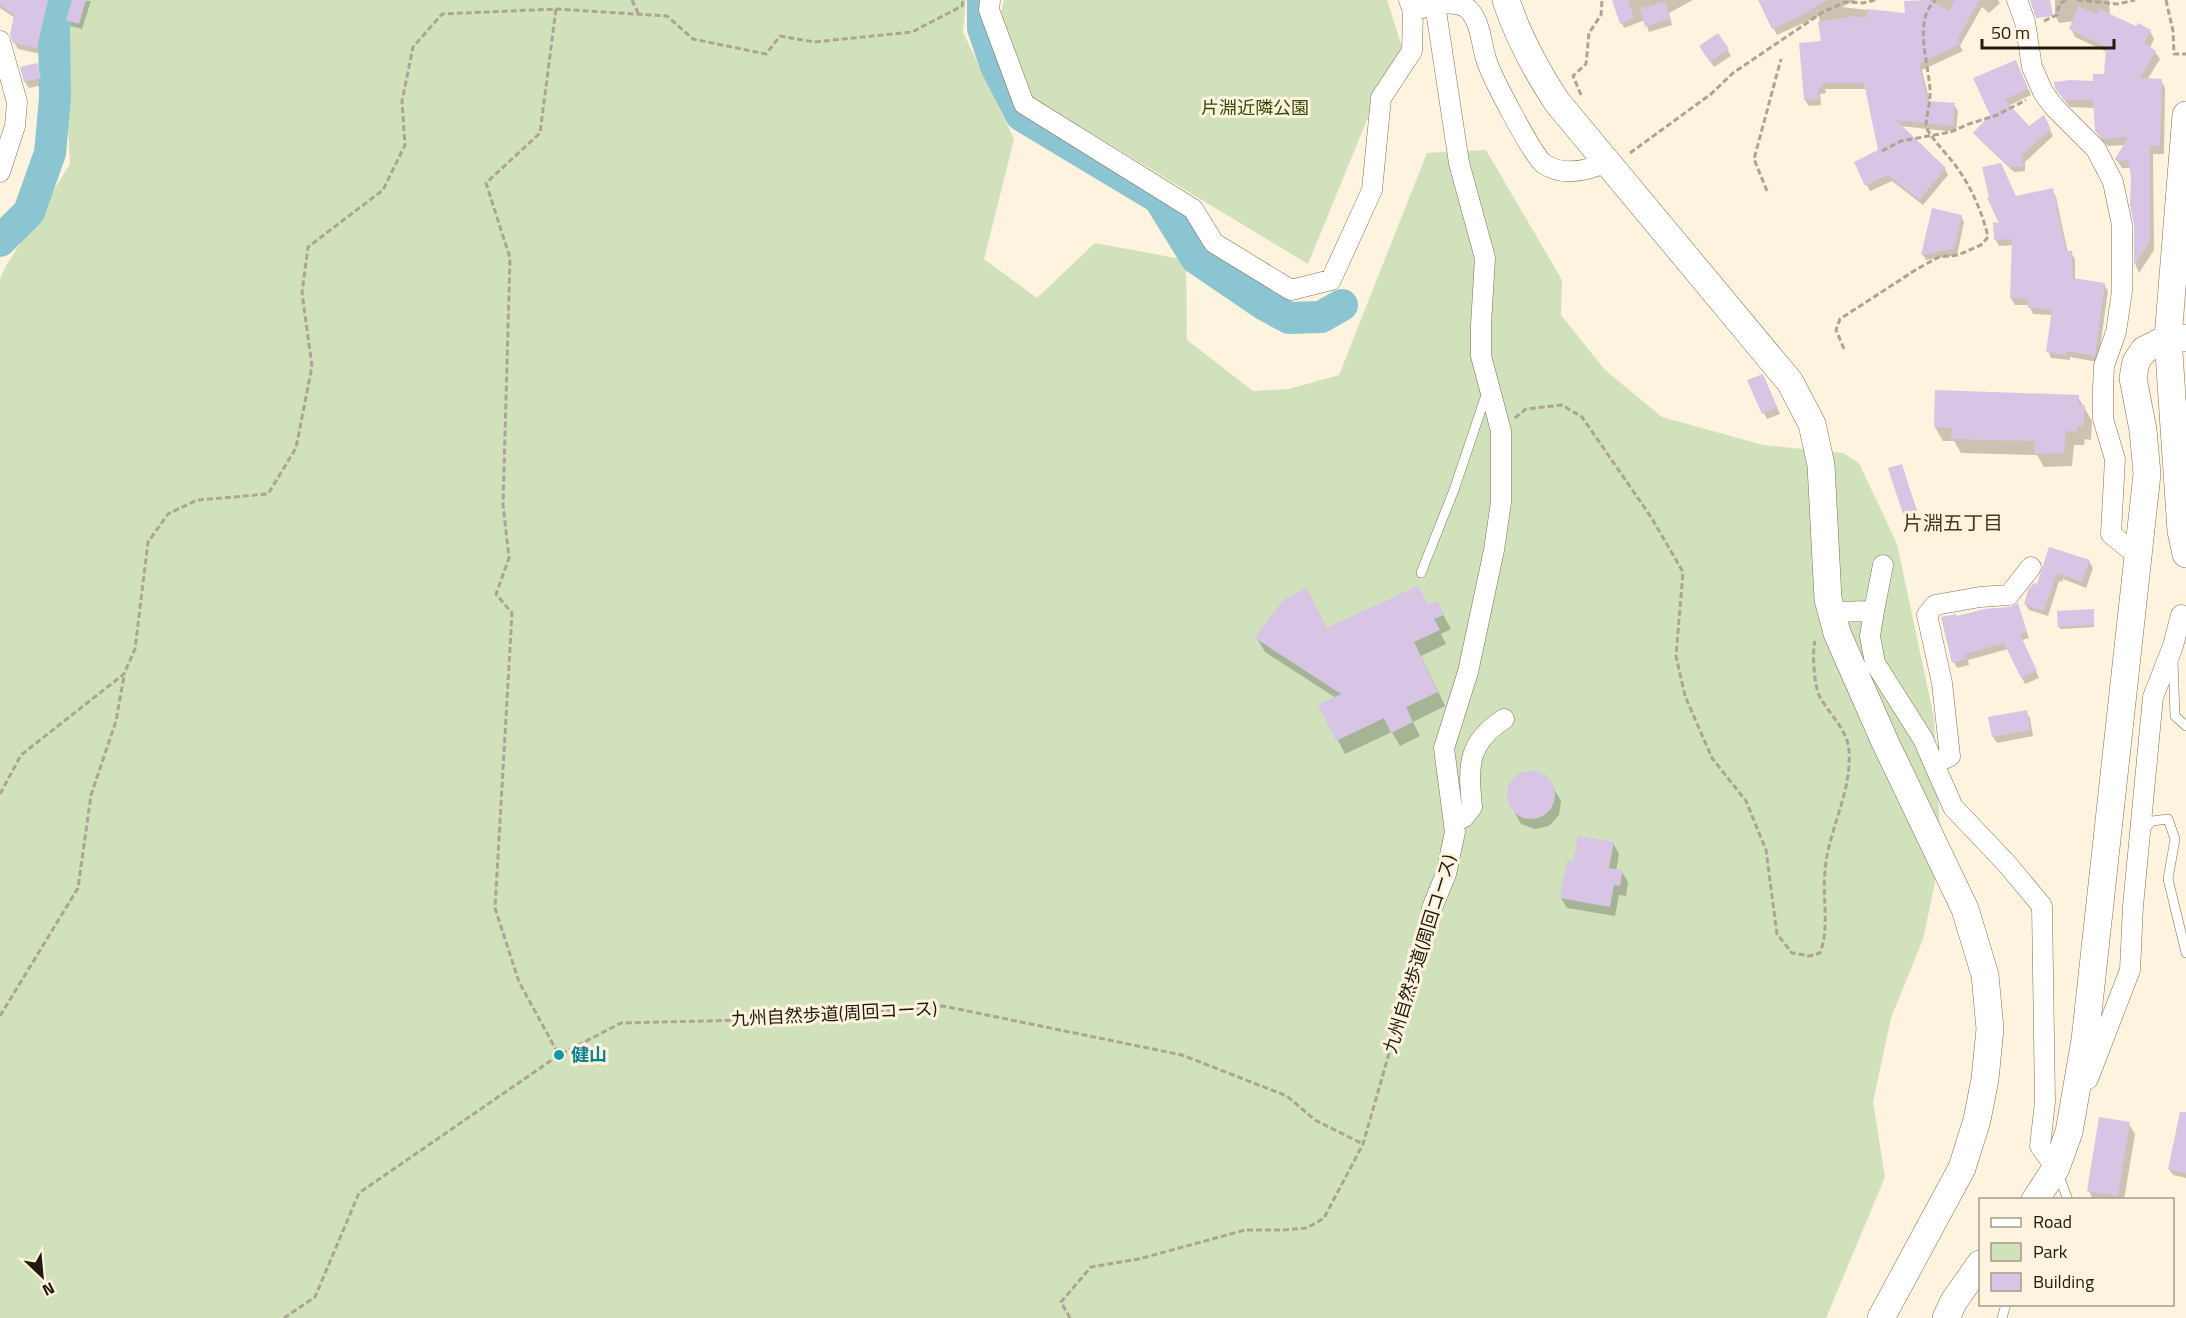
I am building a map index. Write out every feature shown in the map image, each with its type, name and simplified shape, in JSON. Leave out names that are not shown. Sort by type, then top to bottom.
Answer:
[{"type":"street","points":[[990,0],[989,10],[1024,104],[1193,209],[1214,243],[1291,290],[1331,280],[1372,190],[1381,98],[1412,51],[1411,5],[1460,4],[1470,10],[1479,27],[1486,60],[1522,132],[1542,163],[1557,170],[1572,171],[1590,169],[1618,158]]},
{"type":"street","points":[[1506,0],[1516,30],[1539,75],[1557,102],[1583,133],[1618,158],[1790,382],[1812,424],[1821,465],[1828,599],[1837,633],[1880,731],[1965,909],[1985,975],[1990,1029],[1986,1078],[1977,1120],[1962,1168],[1881,1318]]},
{"type":"street","points":[[2017,0],[2025,26],[2032,67],[2043,92],[2096,149],[2113,182],[2117,199],[2122,225],[2122,291],[2116,333],[2104,366],[2103,419],[2115,459],[2110,534],[2139,557]]},
{"type":"street","name":"九州自然歩道(周回コース)","points":[[1432,908],[1446,874],[1455,832],[1444,748],[1468,672],[1494,550],[1501,502],[1500,431],[1481,356],[1485,258],[1459,163],[1435,4]]},
{"type":"street","points":[[0,40],[17,102],[15,126],[0,172]]},
{"type":"street","points":[[2186,115],[2177,338],[2180,519],[2186,554]]},
{"type":"street","points":[[2069,1132],[2085,1040],[2147,474],[2143,430],[2133,378],[2136,362],[2144,350],[2177,338]]},
{"type":"street","points":[[1883,564],[1870,636],[1875,663],[1923,739],[1953,807],[2007,864],[2042,906],[2045,1102],[2040,1146],[2056,1168]]},
{"type":"street","points":[[1934,764],[1950,756],[1942,683],[1927,615],[1935,605],[1980,597],[2009,595],[2031,567]]},
{"type":"street","points":[[1831,612],[1874,611]]},
{"type":"street","points":[[2036,1198],[2056,1168],[2096,1055],[2130,969],[2139,835],[2153,697],[2173,646],[2181,615]]},
{"type":"street","points":[[1455,822],[1464,817],[1472,807],[1470,771],[1472,755],[1488,730],[1504,719]]},
{"type":"street","points":[[1947,1318],[1954,1301],[1979,1264]]},
{"type":"lane","points":[[1421,573],[1454,490],[1489,384]]},
{"type":"lane","points":[[2173,646],[2175,716],[2186,726]]},
{"type":"lane","points":[[2139,835],[2152,821],[2168,819],[2175,839],[2168,879],[2186,952]]},
{"type":"lane","points":[[2056,1168],[2067,1198]]},
{"type":"path","points":[[632,0],[638,14]]},
{"type":"path","points":[[0,1016],[78,888],[91,795],[116,721],[124,674],[135,649],[148,542],[168,514],[197,500],[268,494],[296,448],[312,366],[302,293],[308,247],[383,190],[405,145],[402,101],[413,47],[442,14],[556,9],[667,16],[693,39],[766,54],[780,36],[814,42],[912,32],[962,6],[963,0]]},
{"type":"path","points":[[1583,133],[1588,112],[1573,76],[1586,64],[1589,33],[1601,15],[1602,0]]},
{"type":"path","points":[[1618,158],[1711,94],[1733,73],[1823,12],[1845,2],[1863,3],[1875,0]]},
{"type":"path","points":[[1844,349],[1836,330],[1840,319],[1939,256],[1958,255],[1981,244],[1988,237],[1979,208],[1960,172],[1926,127],[1931,93],[1923,33],[1928,10],[1936,0]]},
{"type":"path","points":[[2025,26],[2040,24],[2057,15],[2059,4],[2066,0]]},
{"type":"path","points":[[2077,0],[2118,4],[2134,0]]},
{"type":"path","points":[[2166,0],[2174,31],[2174,54],[2186,54]]},
{"type":"path","points":[[556,9],[540,133],[486,183],[510,258],[503,505],[509,558],[496,594],[512,613],[495,908],[519,982],[560,1055]]},
{"type":"path","points":[[1767,191],[1754,159],[1781,59]]},
{"type":"path","points":[[1882,151],[1901,141],[1951,132],[1997,115],[2043,92]]},
{"type":"path","points":[[1500,431],[1526,410],[1562,405],[1582,417],[1656,526],[1683,572],[1676,656],[1685,696],[1712,759],[1746,801],[1766,850],[1777,934],[1792,953],[1810,956],[1820,952],[1824,940],[1826,909],[1824,872],[1832,830],[1844,797],[1849,748],[1845,735],[1818,693],[1813,649],[1816,639]]},
{"type":"path","points":[[0,794],[21,754],[124,674]]},
{"type":"path","name":"九州自然歩道(周回コース)","points":[[284,1318],[315,1297],[359,1193],[560,1055],[621,1023],[786,1019],[943,1006],[1182,1055],[1287,1096],[1315,1120],[1363,1144],[1404,1008],[1419,945],[1432,908]]},
{"type":"path","points":[[1070,1318],[1061,1302],[1091,1267],[1139,1259],[1245,1230],[1307,1228],[1324,1218],[1363,1144]]},
{"type":"green space","points":[[70,0],[966,0],[963,32],[1014,139],[984,259],[1037,298],[1095,243],[1186,260],[1187,340],[1253,391],[1289,389],[1339,375],[1427,153],[1486,150],[1562,280],[1561,315],[1605,370],[1662,417],[1763,445],[1843,453],[1859,463],[1897,544],[1934,718],[1941,854],[1923,939],[1891,1018],[1873,1102],[1885,1177],[1826,1318],[0,1318],[0,279],[70,164],[66,90]]},
{"type":"green space","name":"片淵近隣公園","points":[[1004,0],[1387,0],[1402,47],[1378,93],[1308,264],[1033,98],[1001,14]]},
{"type":"building","points":[[0,0],[48,0],[37,48],[13,43],[10,35],[14,15],[0,5]]},
{"type":"building","points":[[72,0],[86,0],[79,24],[66,20]]},
{"type":"building","points":[[1612,0],[1628,0],[1634,18],[1620,24]]},
{"type":"building","points":[[1758,0],[1827,0],[1796,19],[1772,29]]},
{"type":"building","points":[[1928,0],[1949,11],[1955,0],[1979,0],[1958,39],[1960,44],[1919,64],[1928,101],[1955,103],[1953,126],[1896,120],[1946,168],[1919,200],[1888,175],[1865,186],[1854,162],[1878,150],[1864,83],[1822,83],[1823,87],[1818,88],[1819,99],[1804,100],[1799,43],[1821,41],[1818,22],[1855,16],[1866,18],[1867,9],[1905,13],[1904,1]]},
{"type":"building","points":[[2030,0],[2050,0],[2053,16],[2036,18]]},
{"type":"building","points":[[1665,2],[1670,19],[1645,27],[1640,8]]},
{"type":"building","points":[[2078,6],[2097,14],[2099,9],[2136,26],[2138,23],[2151,30],[2144,43],[2156,51],[2140,78],[2162,79],[2160,146],[2150,146],[2150,241],[2134,266],[2134,225],[2130,205],[2131,177],[2128,160],[2116,161],[2115,159],[2128,137],[2103,139],[2095,131],[2093,100],[2064,100],[2055,88],[2054,82],[2093,81],[2093,74],[2104,74],[2106,47],[2069,29]]},
{"type":"building","points":[[1718,33],[1729,49],[1710,62],[1699,46]]},
{"type":"building","points":[[2016,60],[2028,89],[2005,100],[2029,126],[2044,115],[2051,129],[2022,155],[2023,166],[2010,167],[1973,133],[1990,115],[1973,78]]},
{"type":"building","points":[[37,63],[41,78],[24,82],[20,67]]},
{"type":"building","points":[[2001,163],[2016,196],[2053,188],[2066,251],[2072,251],[2073,278],[2105,283],[2095,356],[2067,351],[2066,355],[2046,352],[2052,309],[2028,308],[2028,299],[2010,298],[2012,239],[1994,240],[1993,222],[1999,223],[1987,198],[1989,197],[1982,167]]},
{"type":"building","points":[[1932,208],[1962,215],[1954,249],[1921,255]]},
{"type":"building","points":[[1763,374],[1777,407],[1762,414],[1747,380]]},
{"type":"building","points":[[1935,390],[2079,395],[2078,405],[2085,405],[2083,427],[2077,426],[2077,432],[2066,431],[2064,453],[2035,454],[2034,441],[1951,439],[1952,428],[1934,427]]},
{"type":"building","points":[[1902,464],[1916,509],[1903,514],[1888,468]]},
{"type":"building","points":[[2049,547],[2090,560],[2082,582],[2060,573],[2059,576],[2056,575],[2044,611],[2024,604],[2028,590],[2034,583],[2037,584]]},
{"type":"building","points":[[1418,586],[1428,605],[1437,601],[1444,615],[1434,619],[1440,630],[1414,642],[1438,692],[1406,707],[1413,722],[1391,733],[1384,718],[1336,741],[1318,705],[1341,694],[1255,638],[1284,599],[1307,588],[1326,628]]},
{"type":"building","points":[[2018,603],[2027,632],[2020,634],[2037,671],[2021,678],[2004,643],[1965,654],[1967,659],[1952,663],[1941,617],[2010,607]]},
{"type":"building","points":[[2094,609],[2094,625],[2058,627],[2057,611]]},
{"type":"building","points":[[2027,710],[2030,730],[1992,737],[1988,717]]},
{"type":"building","points":[[1526,771],[1536,771],[1551,781],[1555,795],[1554,804],[1545,815],[1536,819],[1526,819],[1511,809],[1507,800],[1507,790],[1517,775]]},
{"type":"building","points":[[1578,836],[1614,842],[1609,868],[1623,870],[1620,886],[1614,885],[1610,907],[1560,898],[1567,860],[1573,862]]},
{"type":"building","points":[[2180,1112],[2186,1112],[2186,1173],[2168,1169]]},
{"type":"building","points":[[2099,1117],[2130,1122],[2118,1196],[2087,1191]]},
{"type":"waterway","points":[[0,241],[29,212],[50,153],[55,98],[54,29],[59,0]]},
{"type":"waterway","points":[[983,0],[983,28],[996,66],[1021,115],[1159,198],[1196,258],[1265,305],[1289,318],[1321,317],[1342,305]]},
{"type":"place","name":"健山","points":[[559,1055]]},
{"type":"district","name":"片淵五丁目","points":[[1953,523]]}]
